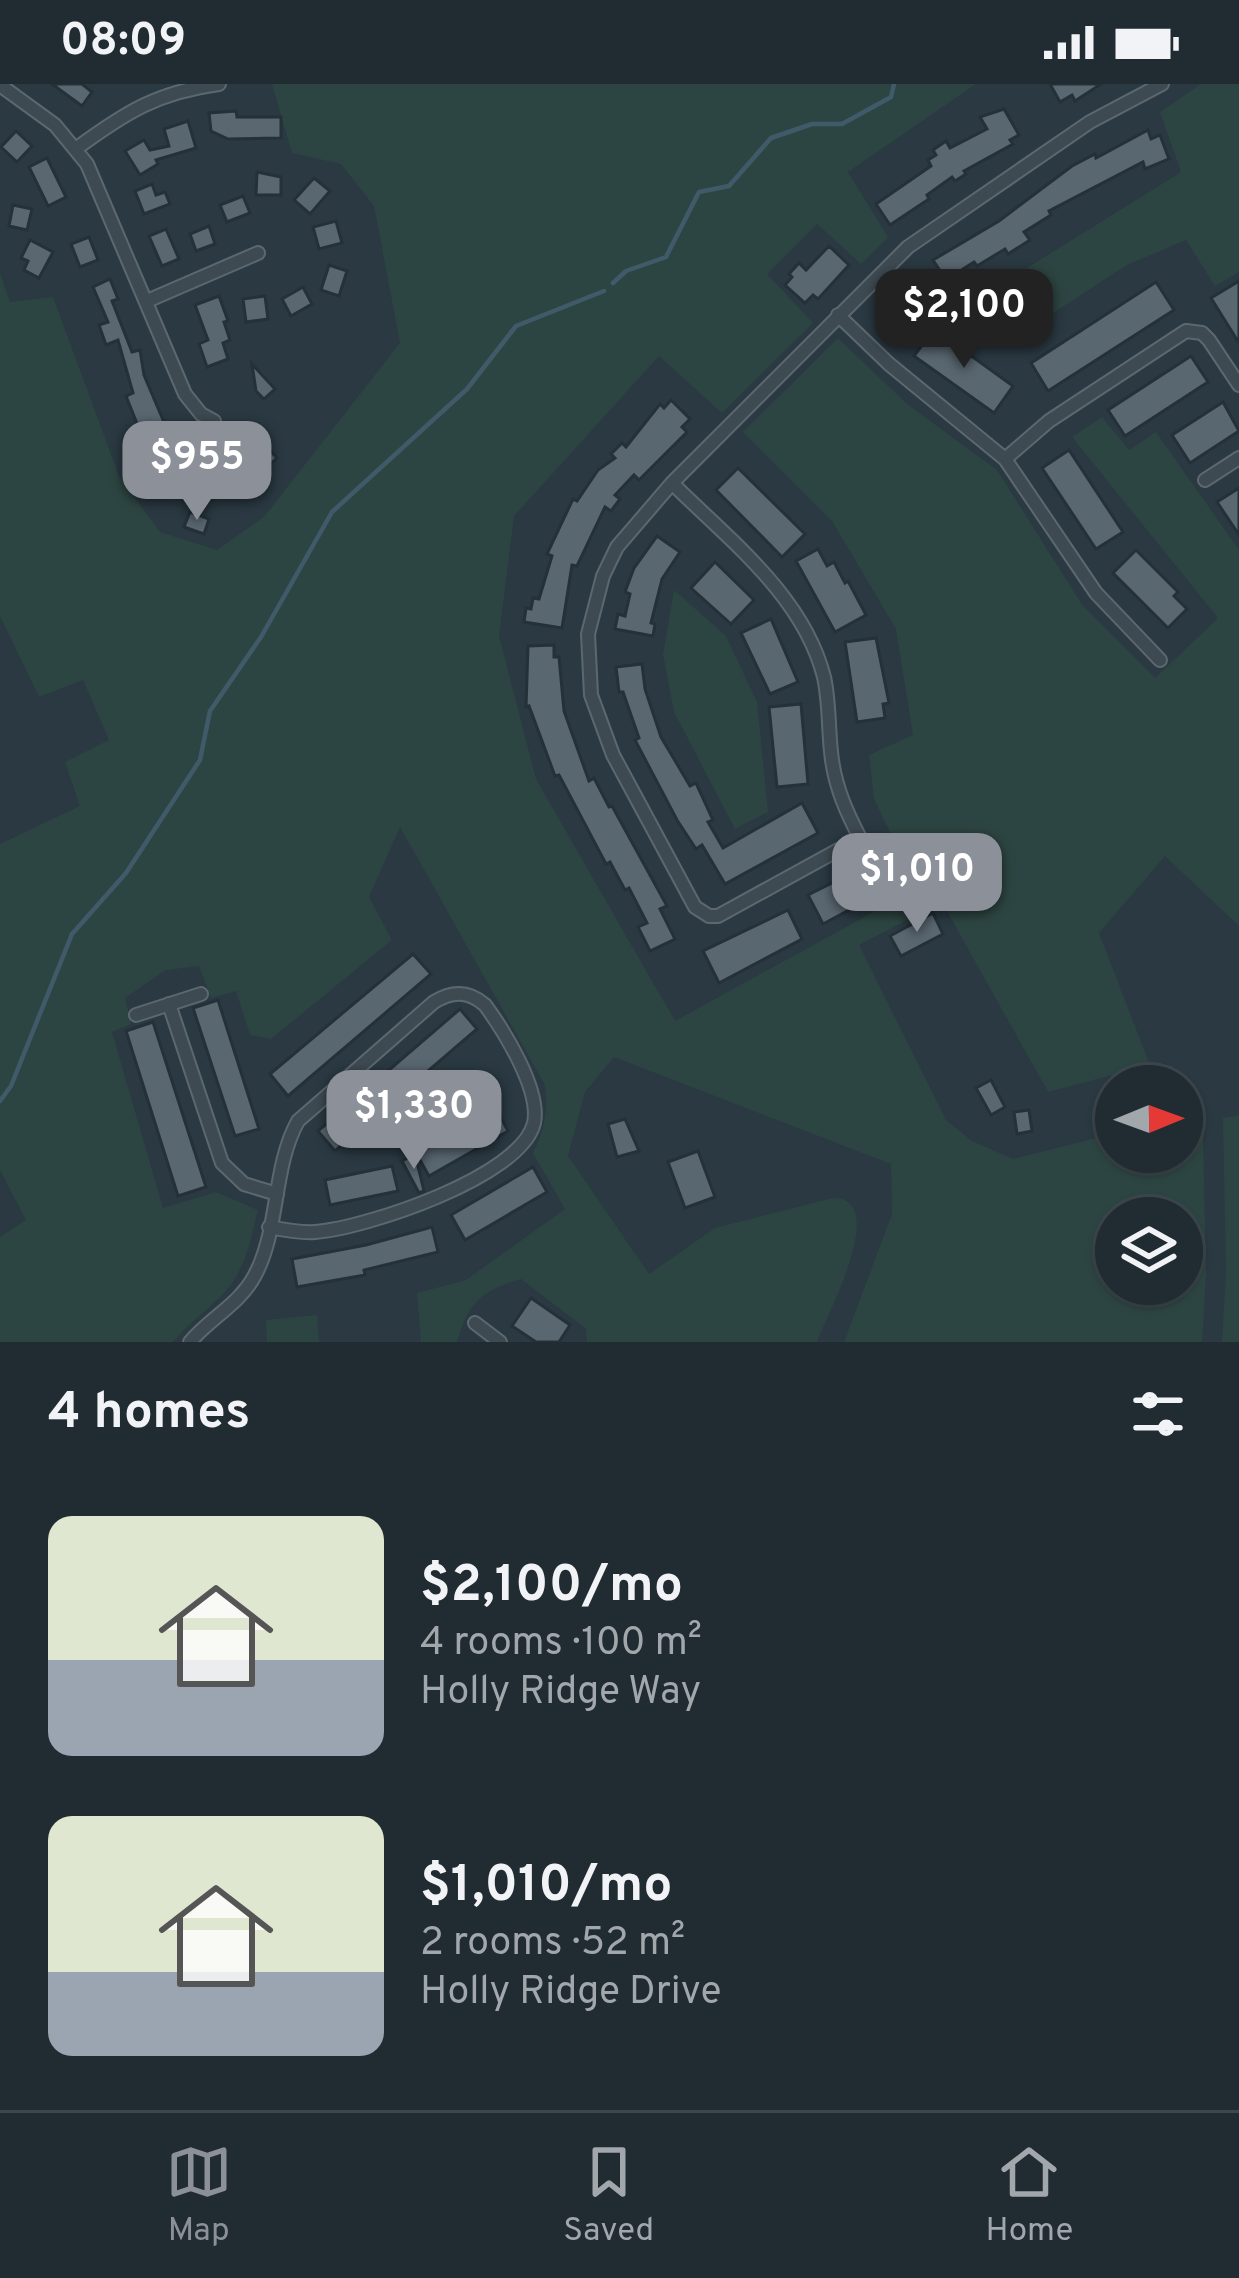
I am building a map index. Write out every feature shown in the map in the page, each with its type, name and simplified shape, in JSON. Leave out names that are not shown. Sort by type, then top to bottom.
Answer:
[{"type":"street","points":[[77,148],[125,112],[167,93],[219,84]]},
{"type":"street","points":[[672,483],[772,582],[812,641],[824,679],[836,782],[860,838],[718,916],[694,907],[599,725],[587,665],[588,634],[603,576],[634,524],[672,483],[880,272],[937,224],[1090,122],[1162,84]]},
{"type":"street","points":[[0,85],[34,107],[77,148],[98,183],[185,394],[201,414],[214,421]]},
{"type":"street","points":[[147,301],[258,254]]},
{"type":"street","points":[[838,315],[1005,460],[1096,593],[1160,660]]},
{"type":"street","points":[[1005,460],[1049,421],[1186,331],[1202,333],[1209,340],[1239,385]]},
{"type":"street","points":[[1205,480],[1239,458]]},
{"type":"street","points":[[136,1015],[201,994]]},
{"type":"street","points":[[190,1342],[246,1291],[262,1261],[269,1227],[291,1133],[306,1113],[444,995],[466,994],[485,1005],[534,1098],[533,1124],[522,1146],[418,1207],[317,1232],[269,1227]]},
{"type":"street","points":[[169,1004],[223,1163],[244,1184],[277,1194]]},
{"type":"street","points":[[475,1323],[500,1342]]},
{"type":"green space","points":[[272,84],[976,84],[848,172],[888,237],[861,264],[817,224],[767,274],[813,323],[722,413],[659,356],[514,516],[499,636],[536,779],[675,1021],[917,888],[874,799],[869,755],[913,735],[896,629],[832,521],[743,432],[838,338],[907,404],[997,470],[1083,606],[1155,678],[1218,618],[1072,437],[1102,417],[1129,450],[1156,432],[1239,550],[1239,926],[1165,856],[1099,933],[1150,1065],[1095,1065],[1095,1080],[1048,1092],[942,902],[859,945],[946,1120],[972,1141],[1013,1159],[1095,1138],[1095,1173],[1203,1173],[1203,1133],[1206,1273],[1202,1342],[844,1342],[892,1214],[891,1164],[614,1057],[585,1092],[568,1156],[649,1274],[715,1228],[833,1198],[849,1203],[856,1216],[856,1236],[817,1342],[587,1342],[586,1329],[521,1279],[478,1300],[457,1342],[421,1342],[417,1293],[466,1280],[565,1209],[533,1153],[545,1120],[545,1085],[400,827],[369,897],[392,940],[271,1039],[250,1035],[236,991],[211,998],[199,966],[166,970],[125,998],[131,1024],[112,1032],[163,1208],[216,1192],[258,1210],[244,1259],[230,1286],[173,1342],[0,1342],[0,1237],[26,1220],[0,1170],[0,844],[80,806],[65,762],[109,740],[83,680],[39,697],[0,616],[0,273],[10,302],[53,297],[119,476],[160,532],[217,550],[264,517],[400,343],[374,206],[341,164],[292,153]]},
{"type":"green space","points":[[1201,84],[1239,84],[1239,272],[1215,286],[1186,240],[1127,265],[1010,341],[986,315],[982,296],[1181,172],[1160,112]]},
{"type":"green space","points":[[674,590],[726,636],[757,702],[768,812],[735,829],[674,712],[663,655]]},
{"type":"green space","points":[[1239,1115],[1239,1342],[1222,1342],[1226,1273],[1223,1118]]},
{"type":"green space","points":[[317,1315],[319,1342],[267,1342],[266,1320]]},
{"type":"building","points":[[52,84],[82,84],[92,92],[82,106]]},
{"type":"building","points":[[1050,84],[1101,84],[1075,101],[1072,95],[1060,102]]},
{"type":"building","points":[[1004,109],[1019,135],[1010,140],[1013,144],[955,181],[952,177],[890,225],[876,204],[931,166],[928,160],[936,155],[933,150],[946,141],[950,148],[987,129],[980,117]]},
{"type":"building","points":[[236,111],[237,117],[281,117],[281,138],[228,139],[211,131],[209,113]]},
{"type":"building","points":[[188,121],[196,148],[156,160],[158,164],[140,175],[125,151],[144,140],[150,150],[169,146],[164,129]]},
{"type":"building","points":[[1148,130],[1151,139],[1160,135],[1169,159],[1145,169],[1143,162],[1049,211],[1051,215],[1024,232],[1030,240],[1008,254],[1005,249],[977,266],[974,262],[946,280],[933,260],[999,221],[1072,166]]},
{"type":"building","points":[[16,131],[32,146],[17,162],[1,147]]},
{"type":"building","points":[[47,158],[66,197],[48,206],[29,167]]},
{"type":"building","points":[[257,172],[281,177],[281,195],[256,195]]},
{"type":"building","points":[[314,178],[330,191],[310,214],[294,200]]},
{"type":"building","points":[[152,184],[156,195],[165,192],[170,204],[144,214],[135,191]]},
{"type":"building","points":[[243,196],[250,213],[227,222],[220,205]]},
{"type":"building","points":[[13,205],[32,209],[27,230],[9,226]]},
{"type":"building","points":[[336,221],[342,243],[319,249],[313,227]]},
{"type":"building","points":[[209,226],[215,244],[196,251],[190,234]]},
{"type":"building","points":[[166,229],[179,259],[162,266],[149,236]]},
{"type":"building","points":[[89,237],[98,260],[80,267],[71,244]]},
{"type":"building","points":[[30,240],[53,252],[39,278],[24,270],[28,261],[21,258]]},
{"type":"building","points":[[829,246],[849,265],[818,299],[813,295],[805,303],[785,285],[792,277],[789,274],[799,263],[806,270]]},
{"type":"building","points":[[329,265],[347,271],[339,296],[321,290]]},
{"type":"building","points":[[110,279],[118,299],[112,301],[132,352],[140,350],[144,375],[172,441],[155,447],[151,438],[144,441],[126,396],[133,393],[118,340],[106,345],[99,325],[108,322],[93,287]]},
{"type":"building","points":[[1239,281],[1239,343],[1211,298]]},
{"type":"building","points":[[1156,282],[1174,310],[1048,391],[1031,363]]},
{"type":"building","points":[[303,287],[312,304],[291,316],[282,299]]},
{"type":"building","points":[[219,296],[228,321],[224,322],[230,340],[223,343],[228,359],[207,367],[199,344],[208,340],[195,305]]},
{"type":"building","points":[[265,296],[268,319],[246,322],[243,299]]},
{"type":"building","points":[[934,329],[1013,386],[994,413],[914,356]]},
{"type":"building","points":[[1191,356],[1208,382],[1125,436],[1108,410]]},
{"type":"building","points":[[252,364],[275,389],[264,399],[256,391]]},
{"type":"building","points":[[671,400],[690,419],[682,427],[687,432],[639,480],[634,475],[615,495],[620,499],[611,511],[605,507],[577,566],[572,565],[562,628],[524,622],[526,608],[531,609],[533,598],[539,599],[552,556],[547,554],[573,499],[577,501],[598,470],[615,458],[611,454],[622,443],[626,447],[660,404],[664,408]]},
{"type":"building","points":[[1223,402],[1239,431],[1190,463],[1172,435]]},
{"type":"building","points":[[264,444],[277,458],[262,472],[249,458]]},
{"type":"building","points":[[1069,450],[1123,532],[1096,549],[1042,468]]},
{"type":"building","points":[[174,459],[192,476],[179,491],[172,485],[161,498],[149,488]]},
{"type":"building","points":[[738,468],[805,534],[782,557],[716,490]]},
{"type":"building","points":[[239,470],[244,488],[219,495],[214,478]]},
{"type":"building","points":[[1239,488],[1239,535],[1217,502]]},
{"type":"building","points":[[190,512],[209,519],[204,534],[184,527]]},
{"type":"building","points":[[657,536],[680,552],[662,579],[651,623],[655,624],[653,636],[615,629],[618,614],[625,616],[630,594],[625,592],[634,568]]},
{"type":"building","points":[[818,549],[827,566],[834,562],[845,583],[848,581],[866,615],[835,632],[796,561]]},
{"type":"building","points":[[1136,550],[1178,592],[1174,596],[1187,609],[1168,628],[1113,573]]},
{"type":"building","points":[[715,562],[754,600],[731,624],[691,588]]},
{"type":"building","points":[[771,619],[798,682],[770,694],[741,633]]},
{"type":"building","points":[[876,638],[889,703],[883,704],[885,718],[857,722],[845,642]]},
{"type":"building","points":[[554,645],[564,711],[589,781],[594,778],[612,806],[667,906],[660,909],[675,939],[650,951],[638,927],[647,923],[629,888],[625,890],[610,862],[606,864],[559,775],[555,776],[526,707],[528,646]]},
{"type":"building","points":[[642,664],[661,737],[690,786],[696,783],[713,820],[708,822],[723,848],[802,803],[818,833],[725,884],[702,845],[696,849],[677,820],[635,740],[639,738],[623,692],[619,692],[616,667]]},
{"type":"building","points":[[801,704],[808,784],[777,787],[769,707]]},
{"type":"building","points":[[880,859],[891,882],[874,890],[877,895],[823,924],[808,895]]},
{"type":"building","points":[[788,910],[802,939],[719,983],[703,951]]},
{"type":"building","points":[[933,913],[943,934],[901,956],[890,936]]},
{"type":"building","points":[[413,954],[431,974],[288,1096],[270,1074]]},
{"type":"building","points":[[218,1000],[259,1129],[235,1136],[193,1008]]},
{"type":"building","points":[[460,1009],[477,1029],[335,1151],[318,1131]]},
{"type":"building","points":[[153,1022],[206,1187],[178,1196],[126,1031]]},
{"type":"building","points":[[991,1080],[1005,1107],[991,1115],[976,1088]]},
{"type":"building","points":[[495,1107],[508,1131],[429,1176],[416,1153]]},
{"type":"building","points":[[1029,1110],[1032,1131],[1017,1134],[1014,1112]]},
{"type":"building","points":[[625,1119],[639,1151],[617,1157],[608,1124]]},
{"type":"building","points":[[698,1151],[715,1197],[685,1208],[668,1162]]},
{"type":"building","points":[[415,1154],[424,1191],[419,1193],[402,1161]]},
{"type":"building","points":[[392,1166],[398,1191],[330,1205],[325,1180]]},
{"type":"building","points":[[533,1167],[547,1192],[465,1240],[451,1215]]},
{"type":"building","points":[[432,1227],[438,1252],[364,1270],[365,1275],[297,1287],[292,1259]]},
{"type":"building","points":[[531,1298],[570,1325],[559,1342],[536,1342],[512,1326]]},
{"type":"waterway","points":[[613,283],[626,271],[666,257],[699,192],[729,186],[771,138],[812,124],[842,124],[891,97],[894,84]]},
{"type":"waterway","points":[[0,1101],[11,1086],[72,934],[126,873],[200,760],[210,711],[261,637],[332,512],[467,389],[516,326],[604,291]]}]
